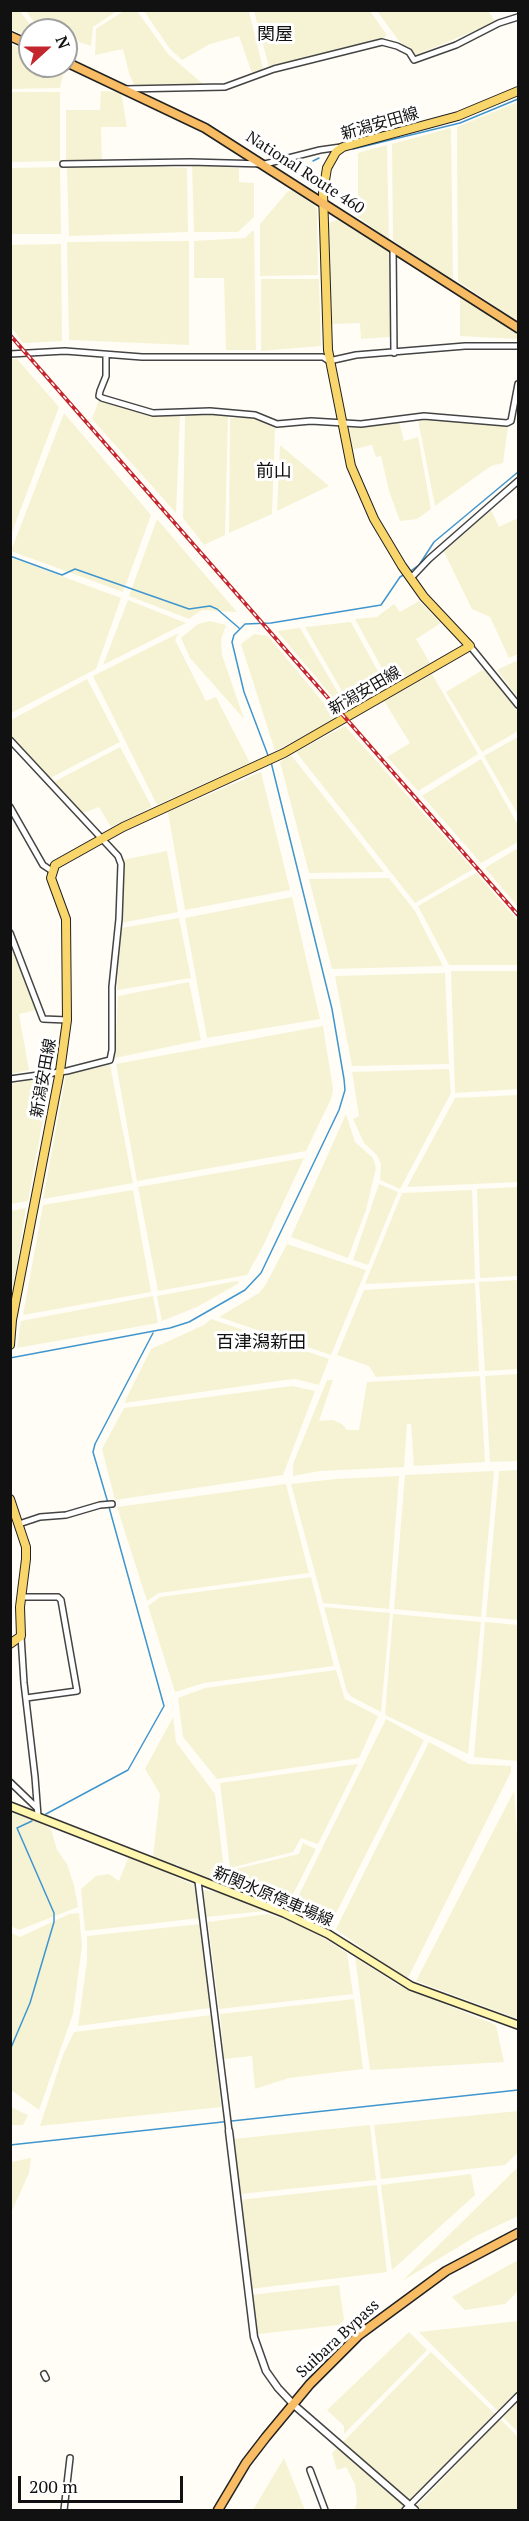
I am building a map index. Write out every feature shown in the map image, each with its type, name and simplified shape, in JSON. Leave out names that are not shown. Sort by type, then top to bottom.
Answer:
[{"type":"highway","name":"National Route 460","points":[[78,67],[205,128],[265,164],[325,205],[519,328]]},
{"type":"highway","name":"Suibara Bypass","points":[[218,2511],[246,2463],[331,2362],[384,2315],[446,2271],[519,2233]]},
{"type":"main road","name":"新潟安田線","points":[[10,1345],[12,1320],[60,1071],[67,1020],[66,919],[51,878],[55,865],[103,839],[275,758],[470,646],[430,604],[402,566],[360,491],[351,466],[340,423],[329,360],[326,328],[323,193],[327,168],[336,152],[343,147],[458,116],[519,91]]},
{"type":"main road","points":[[10,1498],[26,1547],[21,1597],[21,1636],[10,1644]]},
{"type":"main road","name":"新関水原停車場線","points":[[10,1806],[37,1812],[198,1881],[284,1913],[328,1934],[411,1986],[519,2025]]},
{"type":"street","points":[[125,89],[225,87],[274,69],[382,42],[398,46],[409,52],[414,60],[456,45],[499,23],[519,17]]},
{"type":"street","points":[[63,164],[190,162],[265,164],[320,150],[343,147]]},
{"type":"street","points":[[393,247],[394,353]]},
{"type":"street","points":[[10,354],[65,351],[142,357],[323,357],[329,360],[356,355],[465,346],[519,346]]},
{"type":"street","points":[[106,355],[106,376],[99,396],[153,413],[210,411],[255,415],[277,424],[311,421],[362,424],[424,416],[507,423],[511,421],[519,384]]},
{"type":"street","points":[[411,578],[429,559],[519,481]]},
{"type":"street","points":[[470,646],[519,705]]},
{"type":"street","points":[[10,740],[103,839],[118,856],[121,864],[119,919],[112,987],[112,1056],[106,1062],[10,1079]]},
{"type":"street","points":[[10,807],[43,865],[52,871]]},
{"type":"street","points":[[10,933],[43,1019],[67,1020]]},
{"type":"street","points":[[19,1524],[110,1504]]},
{"type":"street","points":[[21,1597],[58,1597],[61,1600],[77,1691],[26,1698]]},
{"type":"street","points":[[21,1636],[37,1812]]},
{"type":"street","points":[[10,1782],[37,1812]]},
{"type":"street","points":[[198,1881],[256,2344],[266,2371],[294,2405],[410,2509],[519,2396]]},
{"type":"street","points":[[64,2511],[70,2458]]},
{"type":"street","points":[[310,2469],[325,2511]]},
{"type":"shaded area","points":[[11,10],[20,11],[25,18],[18,18],[18,32],[11,29]]},
{"type":"shaded area","points":[[125,10],[137,11],[168,54],[203,84],[134,85],[123,49],[95,55],[96,29]]},
{"type":"shaded area","points":[[26,11],[117,11],[93,27],[91,46],[78,40],[78,18],[31,18]]},
{"type":"shaded area","points":[[144,11],[249,11],[263,69],[252,73],[239,36],[210,44],[182,60],[170,49]]},
{"type":"shaded area","points":[[254,11],[370,11],[387,35],[383,39],[269,67]]},
{"type":"shaded area","points":[[377,11],[488,11],[496,22],[416,55],[399,41]]},
{"type":"shaded area","points":[[10,44],[18,47],[18,78],[62,78],[60,88],[11,89]]},
{"type":"shaded area","points":[[101,91],[121,92],[127,127],[101,127],[102,160],[66,160],[66,110],[100,110]]},
{"type":"shaded area","points":[[11,92],[60,92],[60,161],[11,162]]},
{"type":"shaded area","points":[[518,102],[518,322],[458,281],[457,127]]},
{"type":"shaded area","points":[[451,128],[453,280],[393,241],[392,144]]},
{"type":"shaded area","points":[[387,145],[389,240],[358,217],[358,153]]},
{"type":"shaded area","points":[[192,165],[239,168],[239,182],[254,183],[254,217],[238,232],[194,232]]},
{"type":"shaded area","points":[[60,167],[61,234],[11,234],[11,168]]},
{"type":"shaded area","points":[[67,167],[187,168],[188,232],[69,236]]},
{"type":"shaded area","points":[[288,191],[293,191],[314,205],[317,210],[318,275],[260,276],[260,224]]},
{"type":"shaded area","points":[[340,219],[390,252],[390,337],[361,339],[360,323],[332,324],[328,223]]},
{"type":"shaded area","points":[[254,231],[256,350],[226,350],[224,278],[194,278],[194,241],[245,238]]},
{"type":"shaded area","points":[[189,241],[189,345],[69,340],[67,242]]},
{"type":"shaded area","points":[[61,244],[62,341],[23,343],[11,327],[11,245]]},
{"type":"shaded area","points":[[261,279],[319,279],[321,346],[261,351]]},
{"type":"shaded area","points":[[460,296],[518,333],[518,339],[460,336]]},
{"type":"shaded area","points":[[11,359],[17,359],[59,407],[11,535]]},
{"type":"shaded area","points":[[99,400],[153,416],[180,415],[176,513],[92,419]]},
{"type":"shaded area","points":[[64,413],[151,515],[123,592],[11,551]]},
{"type":"shaded area","points":[[185,415],[228,416],[225,535],[204,545],[183,518]]},
{"type":"shaded area","points":[[230,418],[254,418],[275,428],[272,514],[229,533]]},
{"type":"shaded area","points":[[418,420],[446,420],[508,426],[503,463],[491,466],[435,506]]},
{"type":"shaded area","points":[[399,422],[404,441],[418,437],[431,509],[417,519],[400,521],[389,491],[381,456],[376,457],[372,445],[351,450],[346,429]]},
{"type":"shaded area","points":[[280,445],[329,486],[277,511]]},
{"type":"shaded area","points":[[491,510],[499,527],[518,518],[518,654],[509,658],[490,617],[472,609],[443,550]]},
{"type":"shaded area","points":[[157,519],[237,612],[202,610],[189,619],[129,596]]},
{"type":"shaded area","points":[[10,557],[121,598],[96,669],[11,713]]},
{"type":"shaded area","points":[[128,600],[186,623],[103,665]]},
{"type":"shaded area","points":[[419,601],[441,623],[416,639],[430,663],[391,685],[355,619],[377,617],[394,604],[400,612]]},
{"type":"shaded area","points":[[210,621],[226,625],[221,640],[222,655],[244,719],[190,658],[181,638],[198,624]]},
{"type":"shaded area","points":[[351,622],[387,688],[351,707],[305,627]]},
{"type":"shaded area","points":[[300,628],[346,706],[342,708],[277,631]]},
{"type":"shaded area","points":[[179,633],[175,640],[206,701],[216,697],[250,763],[157,805],[93,676]]},
{"type":"shaded area","points":[[254,634],[268,636],[337,719],[275,751],[241,644]]},
{"type":"shaded area","points":[[518,660],[518,698],[497,670]]},
{"type":"shaded area","points":[[486,668],[518,710],[518,731],[482,752],[446,692]]},
{"type":"shaded area","points":[[432,674],[478,754],[418,791],[387,757],[410,743],[384,701]]},
{"type":"shaded area","points":[[87,679],[120,742],[50,778],[11,735],[11,720]]},
{"type":"shaded area","points":[[345,726],[473,869],[415,903],[296,752]]},
{"type":"shaded area","points":[[518,737],[518,815],[484,756]]},
{"type":"shaded area","points":[[120,747],[152,807],[111,827],[99,807],[83,813],[54,782]]},
{"type":"shaded area","points":[[291,755],[384,872],[309,873],[280,762]]},
{"type":"shaded area","points":[[481,759],[518,825],[518,842],[481,863],[422,796]]},
{"type":"shaded area","points":[[261,772],[290,890],[185,910],[168,812]]},
{"type":"shaded area","points":[[518,848],[518,907],[485,868]]},
{"type":"shaded area","points":[[167,851],[178,912],[121,923],[122,860]]},
{"type":"shaded area","points":[[476,873],[518,921],[518,965],[449,965],[418,906]]},
{"type":"shaded area","points":[[389,878],[415,911],[443,966],[332,969],[309,879]]},
{"type":"shaded area","points":[[292,897],[320,1019],[207,1038],[185,918]]},
{"type":"shaded area","points":[[179,918],[191,978],[117,990],[121,928]]},
{"type":"shaded area","points":[[13,952],[36,1010],[19,1014],[29,1070],[11,1074],[10,953]]},
{"type":"shaded area","points":[[451,971],[518,971],[518,1089],[455,1093]]},
{"type":"shaded area","points":[[445,973],[449,1064],[352,1066],[335,976]]},
{"type":"shaded area","points":[[189,982],[201,1040],[115,1058],[118,996]]},
{"type":"shaded area","points":[[323,1026],[333,1089],[331,1099],[306,1151],[137,1181],[116,1064]]},
{"type":"shaded area","points":[[110,1065],[133,1183],[43,1199],[66,1074]]},
{"type":"shaded area","points":[[449,1069],[451,1093],[400,1189],[380,1180],[381,1164],[377,1155],[364,1143],[353,1119],[359,1116],[352,1072]]},
{"type":"shaded area","points":[[51,1076],[28,1201],[11,1204],[11,1084]]},
{"type":"shaded area","points":[[518,1095],[518,1182],[407,1187],[455,1098]]},
{"type":"shaded area","points":[[346,1114],[355,1142],[373,1158],[376,1168],[366,1210],[348,1258],[291,1237]]},
{"type":"shaded area","points":[[304,1158],[247,1275],[158,1291],[138,1187]]},
{"type":"shaded area","points":[[379,1184],[398,1192],[368,1265],[353,1260]]},
{"type":"shaded area","points":[[518,1187],[518,1276],[480,1278],[477,1189]]},
{"type":"shaded area","points":[[133,1190],[151,1292],[23,1315],[43,1205]]},
{"type":"shaded area","points":[[472,1190],[475,1279],[365,1284],[402,1193]]},
{"type":"shaded area","points":[[26,1208],[11,1301],[11,1211]]},
{"type":"shaded area","points":[[287,1244],[366,1270],[331,1355],[219,1317],[259,1293]]},
{"type":"shaded area","points":[[518,1280],[518,1369],[485,1371],[479,1282]]},
{"type":"shaded area","points":[[237,1281],[239,1283],[197,1307],[162,1321],[157,1296]]},
{"type":"shaded area","points":[[475,1283],[479,1371],[376,1377],[369,1366],[337,1355],[364,1290]]},
{"type":"shaded area","points":[[153,1296],[158,1323],[17,1348],[21,1321]]},
{"type":"shaded area","points":[[211,1319],[329,1359],[319,1385],[295,1379],[124,1403],[151,1349],[204,1325]]},
{"type":"shaded area","points":[[518,1374],[518,1461],[490,1462],[485,1376]]},
{"type":"shaded area","points":[[480,1376],[485,1462],[414,1466],[411,1424],[407,1424],[404,1467],[320,1471],[293,1476],[293,1464],[327,1380],[333,1380],[319,1421],[333,1420],[342,1424],[347,1430],[359,1430],[367,1382]]},
{"type":"shaded area","points":[[292,1386],[315,1391],[283,1475],[115,1500],[102,1449],[124,1408]]},
{"type":"shaded area","points":[[518,1470],[518,1620],[486,1617],[499,1471]]},
{"type":"shaded area","points":[[494,1471],[481,1617],[394,1609],[405,1475]]},
{"type":"shaded area","points":[[399,1476],[389,1609],[323,1603],[291,1484]]},
{"type":"shaded area","points":[[286,1484],[309,1573],[159,1593],[147,1601],[117,1507]]},
{"type":"shaded area","points":[[311,1577],[334,1666],[204,1683],[175,1692],[148,1606],[160,1597]]},
{"type":"shaded area","points":[[324,1607],[390,1613],[381,1712],[347,1692]]},
{"type":"shaded area","points":[[393,1614],[481,1622],[468,1754],[385,1715]]},
{"type":"shaded area","points":[[485,1622],[518,1625],[518,1761],[474,1757]]},
{"type":"shaded area","points":[[336,1670],[345,1699],[378,1716],[359,1758],[217,1779],[183,1737],[178,1698],[205,1688]]},
{"type":"shaded area","points":[[173,1717],[176,1742],[215,1794],[224,1870],[215,1882],[181,1869],[178,1864],[173,1866],[153,1857],[160,1794],[145,1769]]},
{"type":"shaded area","points":[[386,1719],[424,1740],[329,1927],[292,1909]]},
{"type":"shaded area","points":[[429,1742],[469,1764],[511,1766],[511,1772],[408,1978],[382,1963],[336,1929]]},
{"type":"shaded area","points":[[358,1764],[318,1844],[301,1838],[293,1852],[230,1868],[220,1783]]},
{"type":"shaded area","points":[[514,1791],[518,1847],[518,2019],[416,1981]]},
{"type":"shaded area","points":[[10,1812],[42,1823],[51,1829],[57,1850],[67,1864],[78,1907],[19,1930],[11,1926]]},
{"type":"shaded area","points":[[303,1843],[316,1849],[286,1908],[224,1883],[232,1870],[299,1854]]},
{"type":"shaded area","points":[[129,1856],[194,1885],[200,1918],[85,1931],[81,1889],[96,1876],[109,1874],[119,1881]]},
{"type":"shaded area","points":[[204,1891],[223,1894],[265,1911],[206,1917]]},
{"type":"shaded area","points":[[79,1913],[82,1946],[73,2014],[39,2110],[11,2090],[11,1933],[20,1937],[69,1914]]},
{"type":"shaded area","points":[[268,1914],[305,1926],[347,1953],[353,1994],[219,2009],[208,1922]]},
{"type":"shaded area","points":[[201,1924],[210,2008],[78,2026],[87,1961],[87,1936]]},
{"type":"shaded area","points":[[355,1957],[398,1985],[496,2025],[504,2062],[370,2070]]},
{"type":"shaded area","points":[[354,1999],[363,2069],[289,2078],[255,2089],[252,2056],[224,2059],[220,2014]]},
{"type":"shaded area","points":[[211,2015],[221,2107],[40,2126],[63,2055],[74,2032]]},
{"type":"shaded area","points":[[11,2107],[28,2115],[23,2125],[11,2125]]},
{"type":"shaded area","points":[[518,2111],[518,2152],[505,2165],[381,2179],[374,2125]]},
{"type":"shaded area","points":[[370,2125],[376,2180],[240,2194],[233,2139]]},
{"type":"shaded area","points":[[31,2158],[29,2173],[11,2213],[11,2162]]},
{"type":"shaded area","points":[[518,2167],[518,2216],[478,2235],[402,2281]]},
{"type":"shaded area","points":[[471,2174],[475,2195],[392,2270],[381,2185]]},
{"type":"shaded area","points":[[377,2185],[387,2272],[250,2289],[239,2200]]},
{"type":"shaded area","points":[[518,2260],[518,2291],[505,2304],[465,2310],[452,2297]]},
{"type":"shaded area","points":[[339,2285],[344,2320],[339,2325],[258,2334],[251,2295]]},
{"type":"shaded area","points":[[518,2321],[518,2390],[498,2411],[419,2332]]},
{"type":"shaded area","points":[[409,2332],[427,2350],[344,2434],[344,2426],[327,2410]]},
{"type":"shaded area","points":[[431,2352],[495,2414],[400,2510],[355,2510],[357,2501],[355,2484],[346,2467],[337,2470],[332,2453]]},
{"type":"shaded area","points":[[518,2401],[518,2432],[503,2417]]},
{"type":"shaded area","points":[[500,2419],[518,2437],[518,2510],[413,2510]]},
{"type":"shaded area","points":[[284,2458],[305,2510],[253,2510]]},
{"type":"waterway","points":[[353,149],[460,123],[518,99]]},
{"type":"waterway","points":[[313,161],[319,158]]},
{"type":"waterway","points":[[409,572],[419,565],[434,542],[518,472]]},
{"type":"waterway","points":[[10,556],[62,575],[75,569],[189,609],[210,606],[217,609],[239,628]]},
{"type":"waterway","points":[[269,758],[244,692],[232,642],[234,635],[245,624],[271,623],[381,605],[400,577],[405,574]]},
{"type":"waterway","points":[[10,1358],[170,1328],[189,1322],[245,1290],[261,1273],[339,1110],[345,1090],[332,1009],[271,762]]},
{"type":"waterway","points":[[108,1503],[93,1452],[95,1444],[153,1333]]},
{"type":"waterway","points":[[46,1814],[128,1770],[164,1706],[109,1507]]},
{"type":"waterway","points":[[10,2050],[30,2003],[54,1922],[54,1913],[17,1828],[32,1821]]},
{"type":"waterway","points":[[10,2145],[518,2090]]},
{"type":"railway","points":[[10,335],[518,915]]},
{"type":"district","name":"関屋","points":[[275,35]]},
{"type":"district","name":"前山","points":[[274,472]]},
{"type":"district","name":"百津潟新田","points":[[261,1343]]}]
